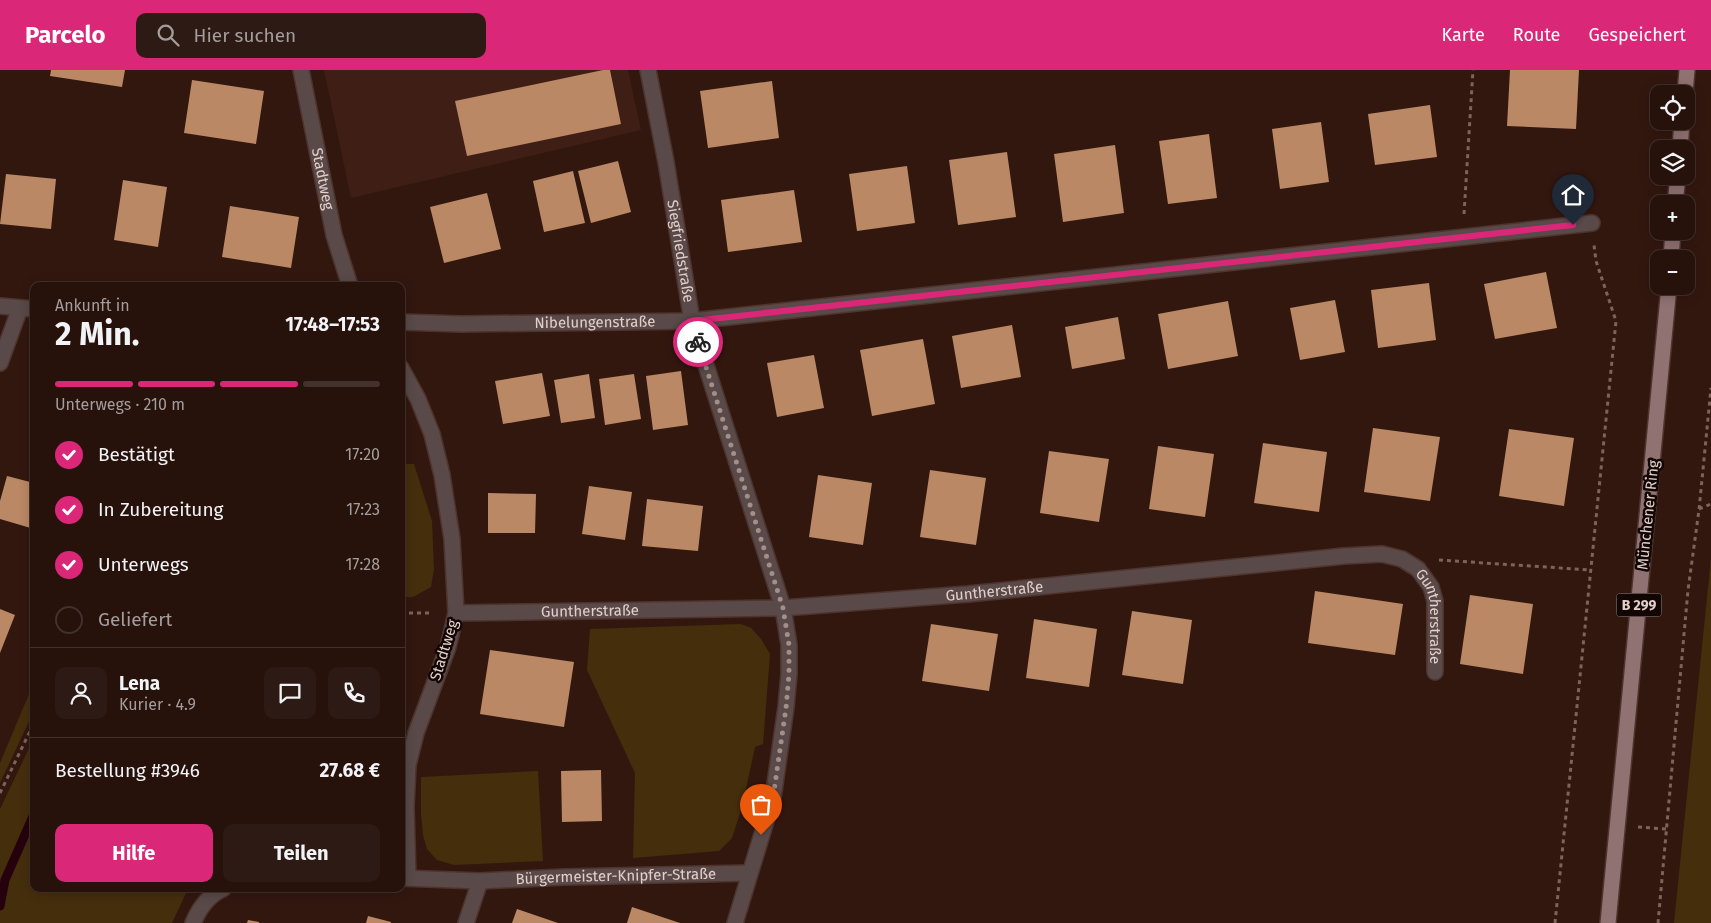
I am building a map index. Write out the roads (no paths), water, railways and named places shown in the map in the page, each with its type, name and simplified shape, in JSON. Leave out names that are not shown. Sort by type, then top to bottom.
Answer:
[{"type":"main road","points":[[1685,85],[1686,70]]},
{"type":"main road","name":"Münchener Ring","points":[[1608,923],[1668,295]]},
{"type":"street","name":"Stadtweg","points":[[301,70],[334,235],[349,282]]},
{"type":"street","name":"Siegfriedstraße","points":[[648,70],[666,162],[692,321],[783,608],[789,645],[786,708],[773,798],[734,923]]},
{"type":"street","name":"Nibelungenstraße","points":[[405,322],[461,324],[692,321],[1592,223]]},
{"type":"street","points":[[0,306],[27,308],[0,363]]},
{"type":"street","name":"Stadtweg","points":[[405,375],[418,398],[432,434],[442,475],[452,539],[456,612],[448,648],[416,732],[408,765],[405,878]]},
{"type":"street","name":"Guntherstraße","points":[[456,612],[783,608],[968,594],[1344,556],[1382,554],[1402,559],[1418,570],[1431,587],[1435,601],[1434,672]]},
{"type":"street","name":"Bürgermeister-Knipfer-Straße","points":[[405,878],[480,881],[750,872]]},
{"type":"street","points":[[466,923],[480,881]]},
{"type":"street","points":[[193,923],[198,911],[209,898],[218,892]]},
{"type":"waterway","points":[[0,906],[5,880],[30,823]]}]
